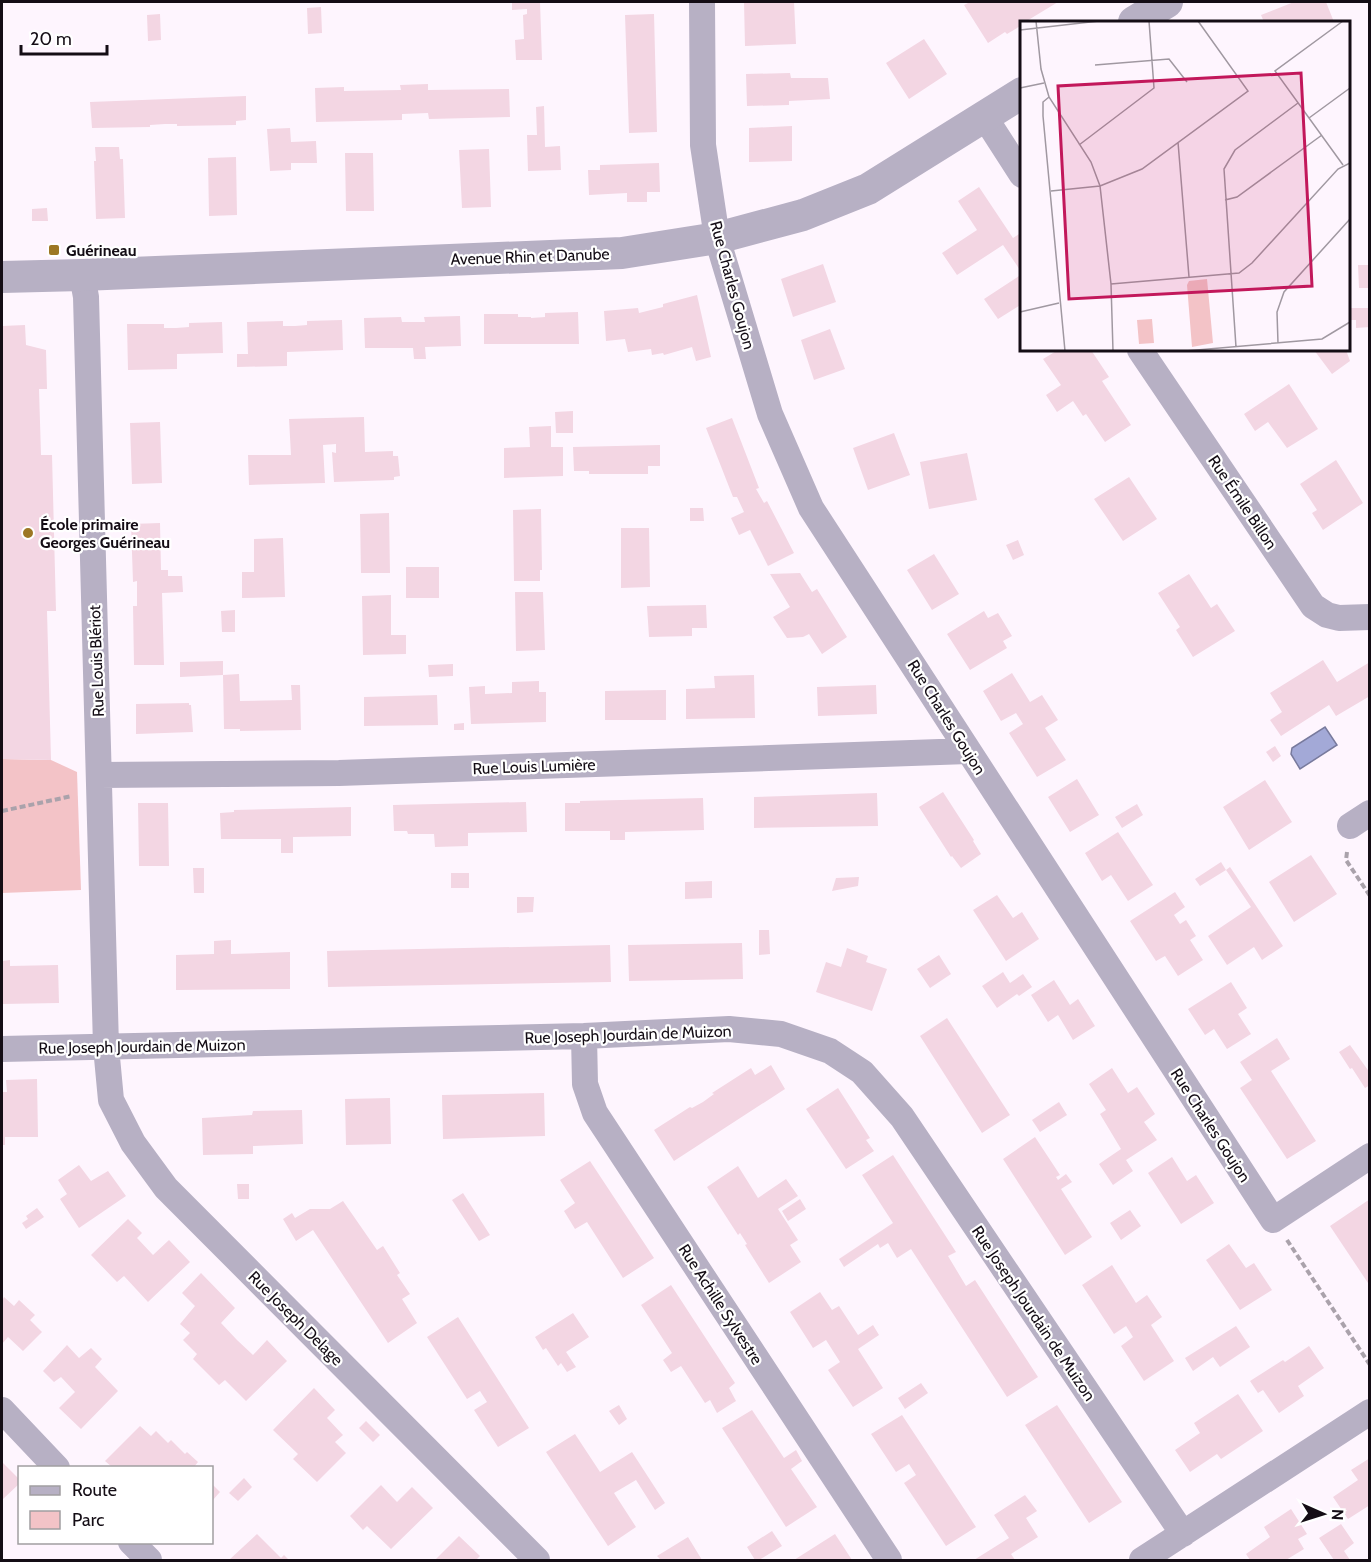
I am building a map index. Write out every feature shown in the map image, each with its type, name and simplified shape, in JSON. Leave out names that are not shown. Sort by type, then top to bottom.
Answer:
[{"type":"street","name":"Rue Charles Goujon","points":[[702,2],[703,145],[717,238],[770,414],[811,508],[1273,1220]]},
{"type":"street","points":[[1136,21],[1167,2]]},
{"type":"street","name":"Avenue Rhin et Danube","points":[[2,277],[622,253],[717,238],[803,215],[868,189],[1020,94]]},
{"type":"street","points":[[984,116],[1020,172]]},
{"type":"street","name":"Rue Louis Blériot","points":[[82,275],[86,297],[106,1047]]},
{"type":"street","name":"Rue Émile Billon","points":[[1141,351],[1313,606],[1327,615],[1339,618],[1370,617]]},
{"type":"street","name":"Rue Louis Lumière","points":[[99,783],[339,772],[968,752]]},
{"type":"street","name":"Rue Joseph Jourdain de Muizon","points":[[2,1049],[584,1036],[729,1029],[781,1034],[830,1051],[862,1072],[902,1116],[1183,1534]]},
{"type":"street","name":"Rue Achille Sylvestre","points":[[584,1036],[585,1084],[595,1113],[889,1560]]},
{"type":"street","name":"Rue Joseph Delage","points":[[106,1047],[111,1100],[133,1143],[166,1188],[537,1560]]},
{"type":"street","points":[[1273,1220],[1370,1156]]},
{"type":"street","points":[[2,1410],[56,1466]]},
{"type":"street","points":[[1142,1560],[1370,1412]]},
{"type":"street","points":[[133,1544],[149,1560]]},
{"type":"path","points":[[2,811],[99,783]]},
{"type":"path","points":[[1360,819],[1346,860],[1370,896]]},
{"type":"path","points":[[1273,1220],[1370,1365]]},
{"type":"green space","points":[[2,759],[51,760],[77,772],[81,890],[2,893]]},
{"type":"water","points":[[1325,727],[1337,745],[1300,769],[1291,754],[1292,748]]},
{"type":"building","points":[[512,2],[540,2],[542,60],[516,60],[515,40],[524,39],[523,15],[527,14],[527,9],[512,10]]},
{"type":"building","points":[[744,2],[794,2],[796,44],[745,46]]},
{"type":"building","points":[[970,2],[1058,2],[1027,21],[1020,21],[1020,26],[1007,34],[1005,32],[988,43],[964,5]]},
{"type":"building","points":[[1294,2],[1326,2],[1334,21],[1264,21],[1261,15]]},
{"type":"building","points":[[321,7],[322,33],[308,34],[307,8]]},
{"type":"building","points":[[160,14],[161,40],[148,41],[147,15]]},
{"type":"building","points":[[654,14],[657,132],[629,133],[625,15]]},
{"type":"building","points":[[924,39],[947,74],[909,99],[886,63]]},
{"type":"building","points":[[790,73],[791,78],[828,78],[830,99],[789,101],[789,105],[747,106],[746,74]]},
{"type":"building","points":[[428,84],[428,90],[509,89],[510,117],[429,119],[428,113],[402,114],[402,120],[316,122],[315,88],[344,87],[344,91],[401,90],[400,85]]},
{"type":"building","points":[[246,96],[246,120],[236,121],[236,125],[177,126],[177,124],[165,124],[150,125],[150,127],[92,128],[90,102]]},
{"type":"building","points":[[544,106],[545,147],[560,146],[561,170],[528,171],[527,135],[537,135],[536,107]]},
{"type":"building","points":[[792,126],[792,161],[749,162],[749,128]]},
{"type":"building","points":[[290,128],[291,142],[316,141],[317,163],[291,163],[291,170],[270,171],[267,129]]},
{"type":"building","points":[[95,147],[119,147],[120,159],[123,159],[125,218],[96,219]]},
{"type":"building","points":[[489,149],[491,207],[462,208],[459,150]]},
{"type":"building","points":[[345,153],[373,153],[374,211],[346,211]]},
{"type":"building","points":[[236,157],[237,215],[209,216],[208,158]]},
{"type":"building","points":[[659,163],[660,192],[647,192],[647,202],[627,202],[627,193],[589,195],[588,170],[600,170],[600,165]]},
{"type":"building","points":[[979,187],[1013,238],[1020,233],[1020,270],[1003,245],[957,275],[942,253],[977,230],[958,201]]},
{"type":"building","points":[[47,208],[48,221],[32,221],[32,209]]},
{"type":"building","points":[[823,264],[836,302],[793,317],[781,279]]},
{"type":"building","points":[[1358,265],[1370,265],[1370,288],[1359,288]]},
{"type":"building","points":[[1020,275],[1020,305],[998,319],[984,299]]},
{"type":"building","points":[[697,295],[711,357],[696,361],[692,347],[664,355],[663,353],[652,355],[651,349],[628,352],[625,339],[606,341],[604,311],[638,308],[639,313]]},
{"type":"building","points":[[1350,308],[1370,308],[1370,327],[1356,328],[1356,320],[1350,320]]},
{"type":"building","points":[[578,312],[579,344],[484,344],[484,314],[518,314],[518,317],[531,318],[545,317],[545,313]]},
{"type":"building","points":[[460,316],[461,346],[425,347],[426,359],[414,359],[413,348],[365,348],[364,318],[401,317],[402,322],[425,322],[424,317]]},
{"type":"building","points":[[342,320],[343,350],[287,352],[287,366],[237,367],[237,354],[248,354],[247,322],[283,321],[283,326],[295,326],[307,325],[307,321]]},
{"type":"building","points":[[222,322],[223,353],[177,354],[177,369],[128,370],[127,324],[164,324],[164,328],[176,328],[189,327],[189,323]]},
{"type":"building","name":"École primaire Georges Guérineau","points":[[25,325],[26,345],[46,350],[47,389],[39,389],[41,455],[52,455],[56,611],[47,611],[51,760],[2,759],[2,326]]},
{"type":"building","points":[[830,329],[845,369],[814,380],[801,340]]},
{"type":"building","points":[[1056,351],[1092,351],[1109,377],[1102,381],[1131,425],[1105,442],[1086,414],[1083,416],[1073,401],[1057,412],[1046,395],[1061,385],[1043,359]]},
{"type":"building","points":[[1315,351],[1346,351],[1350,361],[1332,374]]},
{"type":"building","points":[[1289,384],[1318,429],[1287,448],[1268,422],[1255,431],[1244,414]]},
{"type":"building","points":[[573,411],[573,433],[556,433],[555,412]]},
{"type":"building","points":[[364,417],[365,452],[393,451],[393,456],[398,456],[400,476],[394,477],[394,480],[334,482],[332,452],[336,453],[336,444],[323,445],[325,483],[249,485],[248,455],[291,455],[289,419]]},
{"type":"building","points":[[732,418],[759,488],[756,489],[764,503],[767,501],[794,553],[768,566],[750,530],[739,535],[731,518],[744,512],[737,497],[733,497],[706,428]]},
{"type":"building","points":[[160,422],[162,483],[132,484],[130,423]]},
{"type":"building","points":[[551,426],[551,447],[563,447],[563,476],[504,478],[504,448],[530,447],[529,427]]},
{"type":"building","points":[[894,433],[910,475],[868,490],[853,448]]},
{"type":"building","points":[[660,445],[660,466],[648,466],[648,474],[589,474],[589,471],[574,471],[573,447]]},
{"type":"building","points":[[967,453],[977,500],[929,509],[920,462]]},
{"type":"building","points":[[1336,460],[1363,503],[1323,530],[1312,513],[1317,510],[1300,484]]},
{"type":"building","points":[[1129,477],[1157,519],[1123,541],[1094,499]]},
{"type":"building","points":[[690,508],[703,508],[704,521],[690,521]]},
{"type":"building","points":[[541,509],[542,570],[540,570],[540,581],[514,581],[513,510]]},
{"type":"building","points":[[389,513],[390,573],[361,573],[360,514]]},
{"type":"building","points":[[160,523],[161,570],[168,570],[168,576],[182,576],[183,592],[162,593],[164,665],[134,665],[133,606],[137,606],[137,581],[133,582],[131,524]]},
{"type":"building","points":[[621,528],[649,528],[650,587],[621,588]]},
{"type":"building","points":[[283,538],[285,597],[242,598],[242,572],[254,572],[254,539]]},
{"type":"building","points":[[1018,540],[1024,555],[1013,560],[1006,545]]},
{"type":"building","points":[[934,554],[959,594],[932,610],[907,570]]},
{"type":"building","points":[[406,567],[439,567],[439,598],[406,598]]},
{"type":"building","points":[[800,573],[812,592],[817,589],[847,637],[822,654],[809,634],[803,637],[787,638],[773,617],[790,607],[770,574]]},
{"type":"building","points":[[1189,574],[1211,608],[1217,604],[1235,631],[1193,657],[1176,630],[1180,627],[1158,593]]},
{"type":"building","points":[[515,592],[543,592],[545,650],[516,651]]},
{"type":"building","points":[[391,595],[391,635],[406,635],[406,654],[363,655],[362,596]]},
{"type":"building","points":[[706,605],[707,628],[692,628],[692,636],[649,637],[647,606]]},
{"type":"building","points":[[235,610],[235,632],[222,632],[221,611]]},
{"type":"building","points":[[984,611],[988,618],[998,613],[1012,636],[1003,641],[1007,648],[970,670],[947,634]]},
{"type":"building","points":[[1323,660],[1337,682],[1370,662],[1370,696],[1336,716],[1329,705],[1281,736],[1270,720],[1282,712],[1270,693]]},
{"type":"building","points":[[223,661],[223,675],[180,677],[180,662]]},
{"type":"building","points":[[453,664],[453,676],[429,677],[428,665]]},
{"type":"building","points":[[1012,673],[1030,702],[1042,695],[1058,720],[1045,728],[1066,760],[1037,777],[1009,733],[1023,724],[1016,713],[1001,721],[983,691]]},
{"type":"building","points":[[239,674],[240,701],[292,700],[291,685],[300,685],[301,730],[224,729],[223,675]]},
{"type":"building","points":[[754,675],[755,718],[686,719],[686,689],[715,688],[714,676]]},
{"type":"building","points":[[539,681],[539,692],[546,692],[546,722],[471,724],[469,687],[485,686],[485,694],[512,693],[512,682]]},
{"type":"building","points":[[876,685],[877,714],[818,716],[817,687]]},
{"type":"building","points":[[666,690],[666,720],[605,720],[605,691]]},
{"type":"building","points":[[437,695],[438,725],[364,726],[364,697]]},
{"type":"building","points":[[189,703],[193,732],[136,734],[136,704]]},
{"type":"building","points":[[464,723],[464,730],[454,730],[454,724]]},
{"type":"building","points":[[1275,746],[1281,756],[1273,762],[1266,752]]},
{"type":"building","points":[[1077,779],[1099,815],[1070,832],[1048,797]]},
{"type":"building","points":[[1265,780],[1292,822],[1249,850],[1223,807]]},
{"type":"building","points":[[943,792],[981,854],[961,868],[951,857],[919,807]]},
{"type":"building","points":[[877,793],[878,826],[754,828],[754,797]]},
{"type":"building","points":[[703,798],[704,830],[625,832],[625,840],[610,840],[610,831],[565,831],[565,803]]},
{"type":"building","points":[[526,802],[527,832],[468,833],[468,846],[435,847],[434,834],[408,834],[407,831],[394,831],[393,805]]},
{"type":"building","points":[[138,803],[168,803],[169,866],[139,866]]},
{"type":"building","points":[[1137,804],[1143,815],[1122,828],[1115,817]]},
{"type":"building","points":[[351,807],[351,836],[293,837],[293,853],[281,853],[281,839],[221,839],[220,813],[234,812],[234,810]]},
{"type":"building","points":[[1118,832],[1153,885],[1128,901],[1111,875],[1102,881],[1085,853]]},
{"type":"building","points":[[1311,855],[1337,894],[1294,922],[1269,882]]},
{"type":"building","points":[[1221,862],[1226,870],[1200,886],[1195,879]]},
{"type":"building","points":[[1230,867],[1283,946],[1262,960],[1254,947],[1227,965],[1208,936],[1251,907],[1226,870]]},
{"type":"building","points":[[193,868],[204,868],[204,893],[194,893]]},
{"type":"building","points":[[451,873],[469,873],[469,888],[451,888]]},
{"type":"building","points":[[859,877],[858,886],[832,891],[836,878]]},
{"type":"building","points":[[712,881],[712,898],[685,899],[685,882]]},
{"type":"building","points":[[1175,892],[1185,907],[1174,915],[1180,924],[1186,920],[1196,936],[1190,940],[1203,960],[1178,976],[1165,956],[1156,961],[1130,921]]},
{"type":"building","points":[[997,895],[1013,918],[1022,912],[1039,939],[1006,961],[973,910]]},
{"type":"building","points":[[517,897],[534,897],[533,912],[517,913]]},
{"type":"building","points":[[759,930],[769,930],[770,954],[759,955]]},
{"type":"building","points":[[231,940],[231,954],[290,952],[290,989],[176,990],[176,955],[214,954],[214,941]]},
{"type":"building","points":[[742,943],[743,979],[629,981],[628,945]]},
{"type":"building","points":[[610,945],[611,982],[328,987],[327,951]]},
{"type":"building","points":[[847,948],[868,956],[866,962],[887,969],[872,1011],[816,992],[826,962],[841,967]]},
{"type":"building","points":[[939,955],[951,974],[930,988],[917,969]]},
{"type":"building","points":[[10,960],[10,966],[58,965],[59,1003],[2,1004],[2,961]]},
{"type":"building","points":[[1003,972],[1010,983],[1023,974],[1032,987],[997,1008],[982,986]]},
{"type":"building","points":[[1054,980],[1070,1005],[1078,999],[1095,1026],[1073,1040],[1058,1015],[1048,1022],[1031,995]]},
{"type":"building","points":[[1231,982],[1247,1008],[1238,1014],[1251,1034],[1227,1049],[1214,1029],[1205,1035],[1188,1009]]},
{"type":"building","points":[[947,1018],[1010,1115],[982,1133],[920,1036]]},
{"type":"building","points":[[1277,1038],[1290,1059],[1271,1071],[1316,1141],[1287,1159],[1240,1088],[1252,1080],[1240,1062]]},
{"type":"building","points":[[1350,1045],[1370,1073],[1370,1085],[1365,1088],[1339,1052]]},
{"type":"building","points":[[771,1065],[785,1089],[674,1161],[654,1130],[690,1107],[703,1102],[714,1094],[712,1093],[751,1068],[755,1075]]},
{"type":"building","points":[[1112,1068],[1128,1093],[1137,1087],[1155,1114],[1144,1122],[1157,1140],[1126,1160],[1133,1171],[1113,1185],[1099,1164],[1121,1149],[1100,1114],[1106,1110],[1089,1084]]},
{"type":"building","points":[[37,1079],[38,1137],[5,1137],[5,1145],[2,1145],[2,1092],[7,1092],[6,1080]]},
{"type":"building","points":[[838,1088],[870,1138],[866,1140],[874,1151],[846,1169],[806,1109]]},
{"type":"building","points":[[544,1093],[545,1136],[443,1139],[442,1095]]},
{"type":"building","points":[[390,1098],[391,1144],[346,1145],[345,1099]]},
{"type":"building","points":[[1059,1102],[1067,1115],[1040,1132],[1032,1120]]},
{"type":"building","points":[[302,1110],[303,1144],[253,1146],[253,1154],[203,1155],[202,1118],[252,1115],[253,1111]]},
{"type":"building","points":[[1035,1137],[1060,1175],[1056,1177],[1058,1180],[1066,1174],[1072,1182],[1061,1189],[1092,1237],[1065,1255],[1003,1159]]},
{"type":"building","points":[[893,1155],[956,1252],[948,1256],[966,1286],[975,1280],[1038,1377],[1007,1397],[911,1249],[897,1258],[888,1243],[880,1248],[878,1244],[844,1267],[839,1259],[893,1223],[862,1175]]},
{"type":"building","points":[[1172,1157],[1187,1181],[1196,1175],[1214,1203],[1181,1224],[1148,1173]]},
{"type":"building","points":[[590,1161],[654,1258],[623,1278],[587,1222],[575,1229],[564,1211],[575,1203],[560,1180]]},
{"type":"building","points":[[79,1165],[91,1181],[108,1171],[126,1196],[79,1228],[60,1199],[67,1194],[58,1180]]},
{"type":"building","points":[[738,1166],[758,1198],[786,1179],[798,1196],[778,1209],[798,1240],[790,1245],[801,1262],[769,1283],[740,1233],[738,1235],[707,1187]]},
{"type":"building","points":[[237,1184],[249,1184],[249,1199],[238,1199]]},
{"type":"building","points":[[463,1193],[490,1235],[479,1241],[452,1200]]},
{"type":"building","points":[[800,1199],[806,1209],[788,1221],[782,1211]]},
{"type":"building","points":[[1370,1199],[1370,1286],[1330,1226]]},
{"type":"building","points":[[343,1201],[377,1250],[383,1246],[400,1273],[397,1275],[410,1294],[402,1299],[417,1323],[388,1343],[313,1230],[296,1241],[283,1219],[292,1213],[295,1218],[310,1209],[330,1209]]},
{"type":"building","points":[[37,1208],[44,1217],[26,1229],[22,1223],[28,1219],[26,1216]]},
{"type":"building","points":[[1130,1210],[1141,1226],[1121,1240],[1110,1223]]},
{"type":"building","points":[[128,1219],[142,1233],[137,1238],[153,1255],[169,1240],[190,1262],[148,1302],[124,1276],[117,1282],[91,1255]]},
{"type":"building","points":[[1229,1244],[1246,1268],[1254,1263],[1272,1290],[1240,1310],[1206,1260]]},
{"type":"building","points":[[1112,1265],[1136,1303],[1147,1295],[1162,1317],[1151,1325],[1174,1361],[1144,1381],[1121,1346],[1133,1337],[1126,1326],[1114,1334],[1082,1285]]},
{"type":"building","points":[[201,1273],[235,1308],[221,1323],[237,1340],[253,1355],[267,1340],[287,1361],[246,1401],[225,1380],[219,1385],[193,1359],[197,1354],[183,1340],[190,1333],[180,1324],[195,1306],[182,1293]]},
{"type":"building","points":[[671,1285],[735,1383],[729,1388],[736,1401],[717,1413],[710,1400],[705,1403],[681,1366],[671,1372],[663,1360],[672,1353],[641,1305]]},
{"type":"building","points":[[820,1292],[832,1310],[839,1306],[858,1335],[873,1325],[879,1335],[858,1349],[883,1388],[853,1407],[828,1370],[840,1362],[826,1340],[813,1348],[790,1312]]},
{"type":"building","points":[[4,1297],[14,1306],[19,1300],[35,1315],[30,1320],[42,1332],[23,1351],[8,1337],[2,1344],[2,1301]]},
{"type":"building","points":[[573,1313],[589,1337],[566,1352],[576,1367],[567,1372],[561,1363],[558,1366],[546,1348],[543,1350],[535,1337]]},
{"type":"building","points":[[458,1317],[529,1428],[498,1447],[474,1410],[487,1402],[480,1391],[467,1399],[427,1337]]},
{"type":"building","points":[[1236,1326],[1250,1347],[1220,1367],[1213,1357],[1193,1371],[1185,1358]]},
{"type":"building","points":[[67,1345],[79,1358],[91,1348],[102,1359],[95,1367],[118,1391],[81,1429],[59,1408],[75,1392],[61,1377],[54,1382],[43,1371]]},
{"type":"building","points":[[1309,1346],[1324,1368],[1298,1386],[1304,1396],[1279,1413],[1263,1390],[1258,1393],[1250,1381]]},
{"type":"building","points":[[921,1383],[928,1393],[905,1409],[898,1398]]},
{"type":"building","points":[[314,1388],[335,1410],[327,1418],[343,1435],[335,1442],[346,1453],[317,1482],[293,1459],[298,1454],[273,1430]]},
{"type":"building","points":[[1238,1394],[1263,1431],[1221,1459],[1217,1454],[1190,1472],[1175,1450],[1200,1433],[1194,1423]]},
{"type":"building","points":[[619,1405],[627,1419],[619,1425],[609,1411]]},
{"type":"building","points":[[1057,1405],[1122,1502],[1089,1523],[1025,1425]]},
{"type":"building","points":[[752,1410],[784,1458],[796,1450],[802,1461],[791,1469],[817,1507],[786,1527],[722,1428]]},
{"type":"building","points":[[902,1415],[976,1527],[946,1546],[904,1483],[916,1475],[909,1464],[896,1472],[871,1434]]},
{"type":"building","points":[[366,1421],[380,1435],[373,1442],[359,1428]]},
{"type":"building","points":[[140,1426],[151,1436],[156,1431],[168,1443],[171,1440],[185,1454],[187,1452],[198,1462],[195,1466],[111,1466],[105,1461]]},
{"type":"building","points":[[575,1434],[600,1472],[632,1452],[665,1503],[655,1510],[636,1480],[614,1493],[636,1527],[608,1546],[546,1452]]},
{"type":"building","points":[[1370,1458],[1368,1493],[1370,1505],[1348,1519],[1333,1497],[1358,1480],[1351,1470]]},
{"type":"building","points":[[2,1462],[18,1478],[18,1485],[2,1500]]},
{"type":"building","points":[[244,1478],[252,1487],[238,1501],[229,1493]]},
{"type":"building","points":[[213,1485],[220,1492],[213,1500]]},
{"type":"building","points":[[381,1485],[397,1502],[412,1487],[433,1508],[391,1549],[367,1526],[363,1530],[350,1516]]},
{"type":"building","points":[[1025,1495],[1037,1511],[1026,1518],[1038,1537],[1011,1554],[1015,1560],[974,1560],[1009,1538],[994,1515]]},
{"type":"building","points":[[1291,1509],[1307,1534],[1298,1539],[1304,1549],[1286,1560],[1250,1560],[1246,1554],[1270,1537],[1264,1527]]},
{"type":"building","points":[[1341,1524],[1354,1543],[1344,1551],[1350,1560],[1334,1560],[1319,1538]]},
{"type":"building","points":[[772,1531],[782,1546],[759,1560],[755,1560],[747,1547]]},
{"type":"building","points":[[257,1534],[281,1558],[284,1555],[289,1560],[229,1560]]},
{"type":"building","points":[[835,1534],[852,1560],[794,1560]]},
{"type":"building","points":[[459,1536],[480,1556],[476,1560],[435,1560]]},
{"type":"building","points":[[688,1537],[702,1560],[661,1560],[657,1556]]},
{"type":"place","name":"Guérineau","points":[[54,250]]},
{"type":"place","name":"École primaire Georges Guérineau","points":[[28,533]]}]
